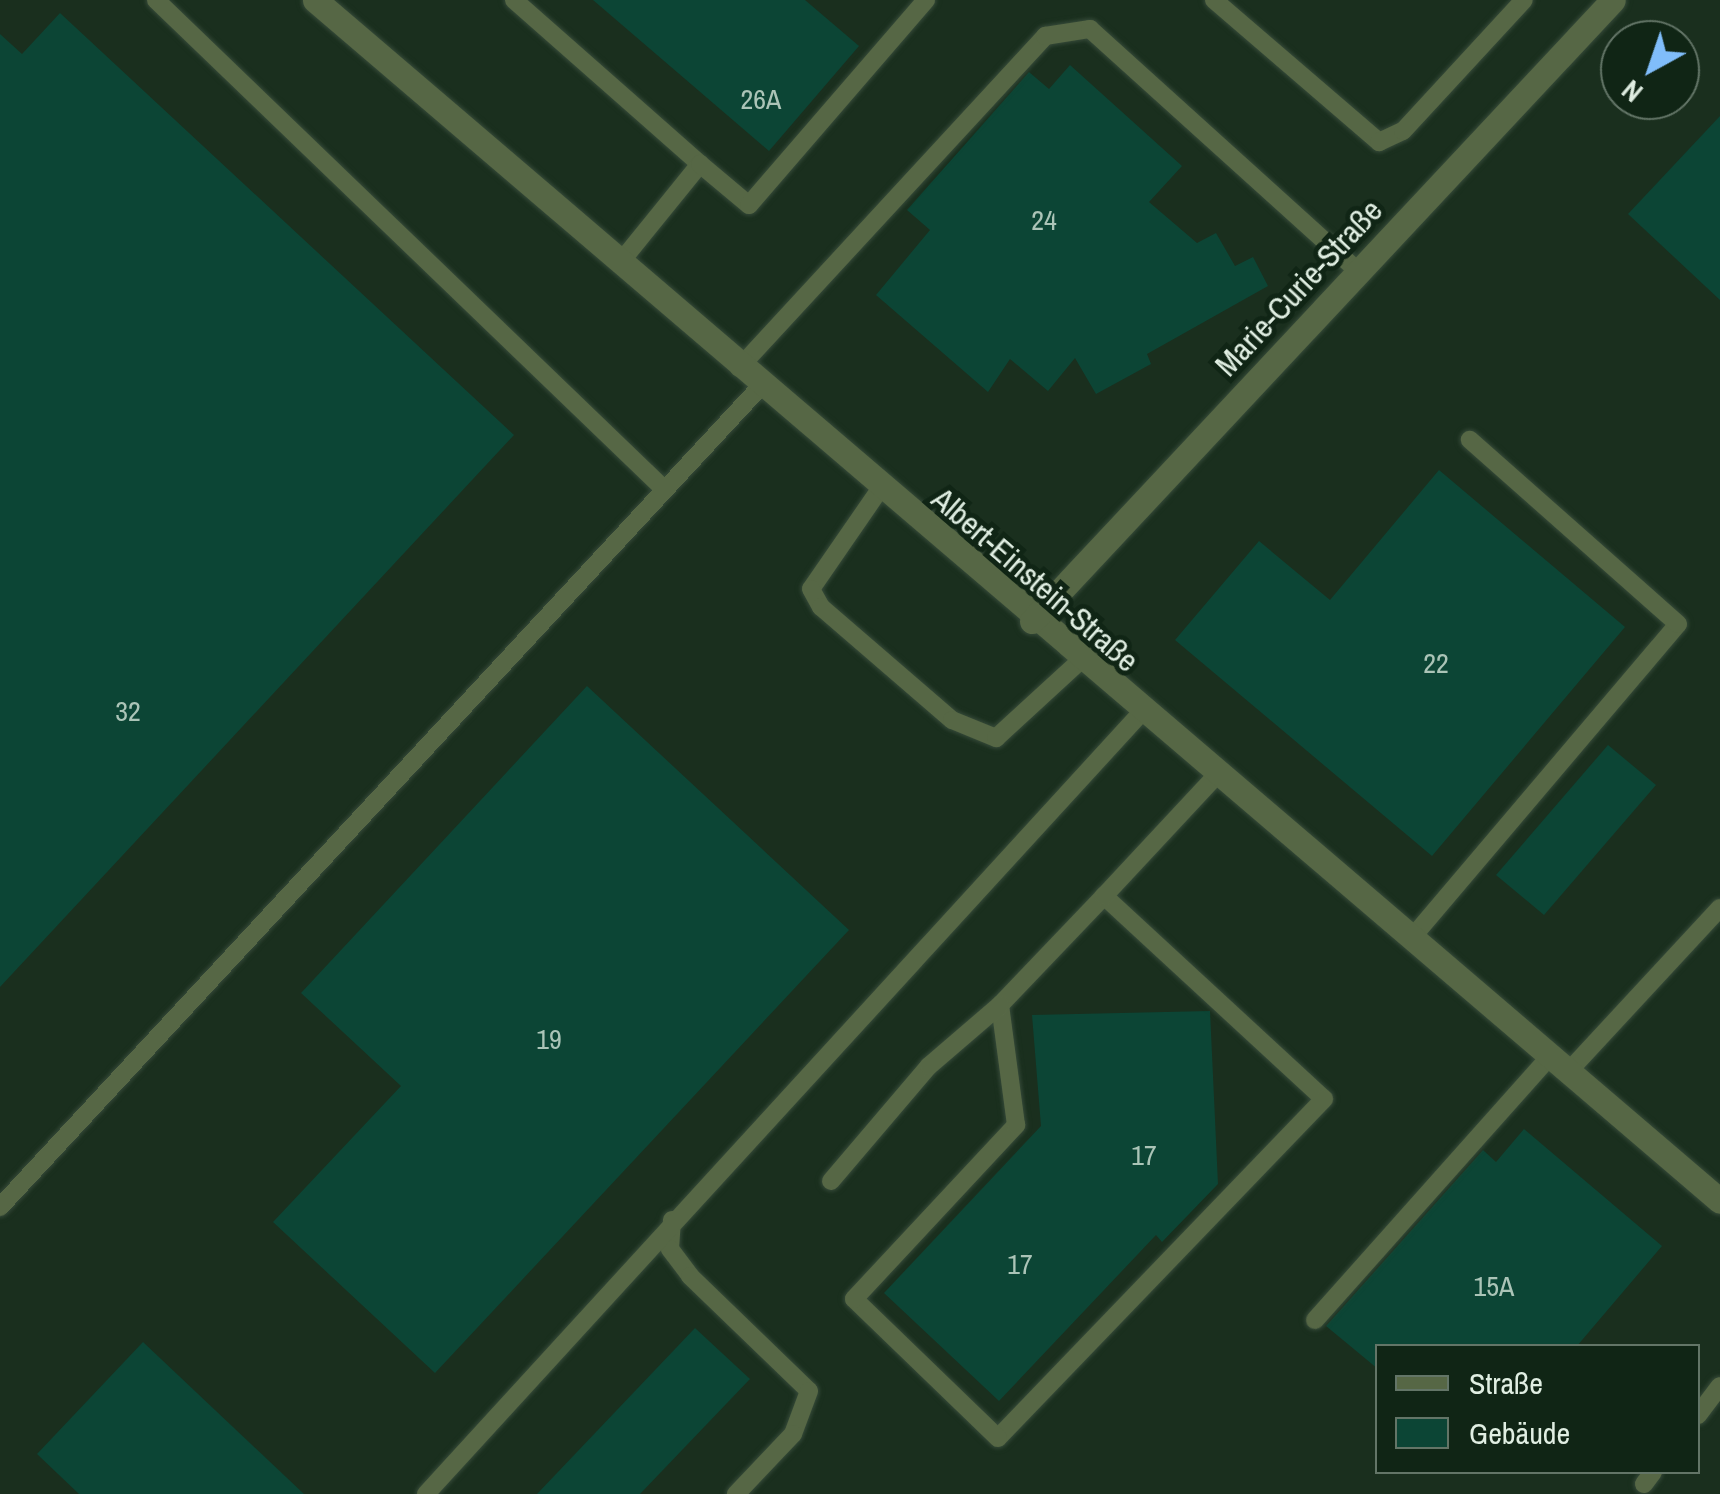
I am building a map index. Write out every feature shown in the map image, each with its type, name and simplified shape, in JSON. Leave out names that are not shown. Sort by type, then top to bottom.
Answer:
[{"type":"street","name":"Albert-Einstein-Straße","points":[[314,0],[1032,620],[1720,1202]]},
{"type":"street","name":"Marie-Curie-Straße","points":[[1032,620],[1613,0]]},
{"type":"lane","points":[[156,0],[664,489]]},
{"type":"lane","points":[[514,0],[750,205],[926,0]]},
{"type":"lane","points":[[1214,0],[1380,142],[1403,131],[1524,0]]},
{"type":"lane","points":[[739,368],[1044,36],[1090,29],[1358,272]]},
{"type":"lane","points":[[620,264],[700,164]]},
{"type":"lane","points":[[0,1207],[761,386]]},
{"type":"lane","points":[[1410,940],[1678,624],[1470,440]]},
{"type":"lane","points":[[880,489],[810,589],[820,607],[952,720],[996,738],[1080,661]]},
{"type":"lane","points":[[426,1494],[672,1220],[1141,713]]},
{"type":"lane","points":[[831,1181],[929,1066],[1000,1005],[1216,776]]},
{"type":"lane","points":[[1000,1005],[1016,1125],[854,1299],[998,1438],[1324,1099],[1104,896]]},
{"type":"lane","points":[[1315,1320],[1558,1065],[1720,908]]},
{"type":"lane","points":[[672,1220],[670,1249],[690,1276],[809,1391],[793,1434],[736,1494]]},
{"type":"lane","points":[[1700,1412],[1720,1386]]},
{"type":"building","points":[[593,0],[805,0],[859,46],[769,151]]},
{"type":"building","points":[[60,13],[514,435],[0,987],[0,34],[22,54]]},
{"type":"building","points":[[1070,65],[1182,166],[1149,202],[1197,243],[1216,233],[1235,266],[1253,257],[1268,286],[1147,354],[1151,364],[1096,394],[1075,358],[1048,391],[1010,359],[988,392],[876,295],[930,230],[907,210],[1029,72],[1049,89]]},
{"type":"building","points":[[1720,116],[1720,300],[1628,214]]},
{"type":"building","points":[[1439,470],[1625,627],[1432,856],[1175,640],[1259,541],[1330,600]]},
{"type":"building","points":[[587,686],[849,930],[435,1373],[273,1222],[401,1086],[301,993]]},
{"type":"building","points":[[1608,745],[1656,785],[1544,915],[1496,875]]},
{"type":"building","points":[[1210,1011],[1218,1184],[1162,1242],[1156,1235],[999,1401],[884,1293],[1041,1126],[1032,1015]]},
{"type":"building","points":[[1524,1129],[1662,1246],[1579,1344],[1375,1344],[1375,1367],[1326,1326],[1483,1150],[1496,1162]]},
{"type":"building","points":[[695,1328],[750,1379],[640,1494],[537,1494]]},
{"type":"building","points":[[143,1342],[304,1494],[79,1494],[37,1454]]}]
